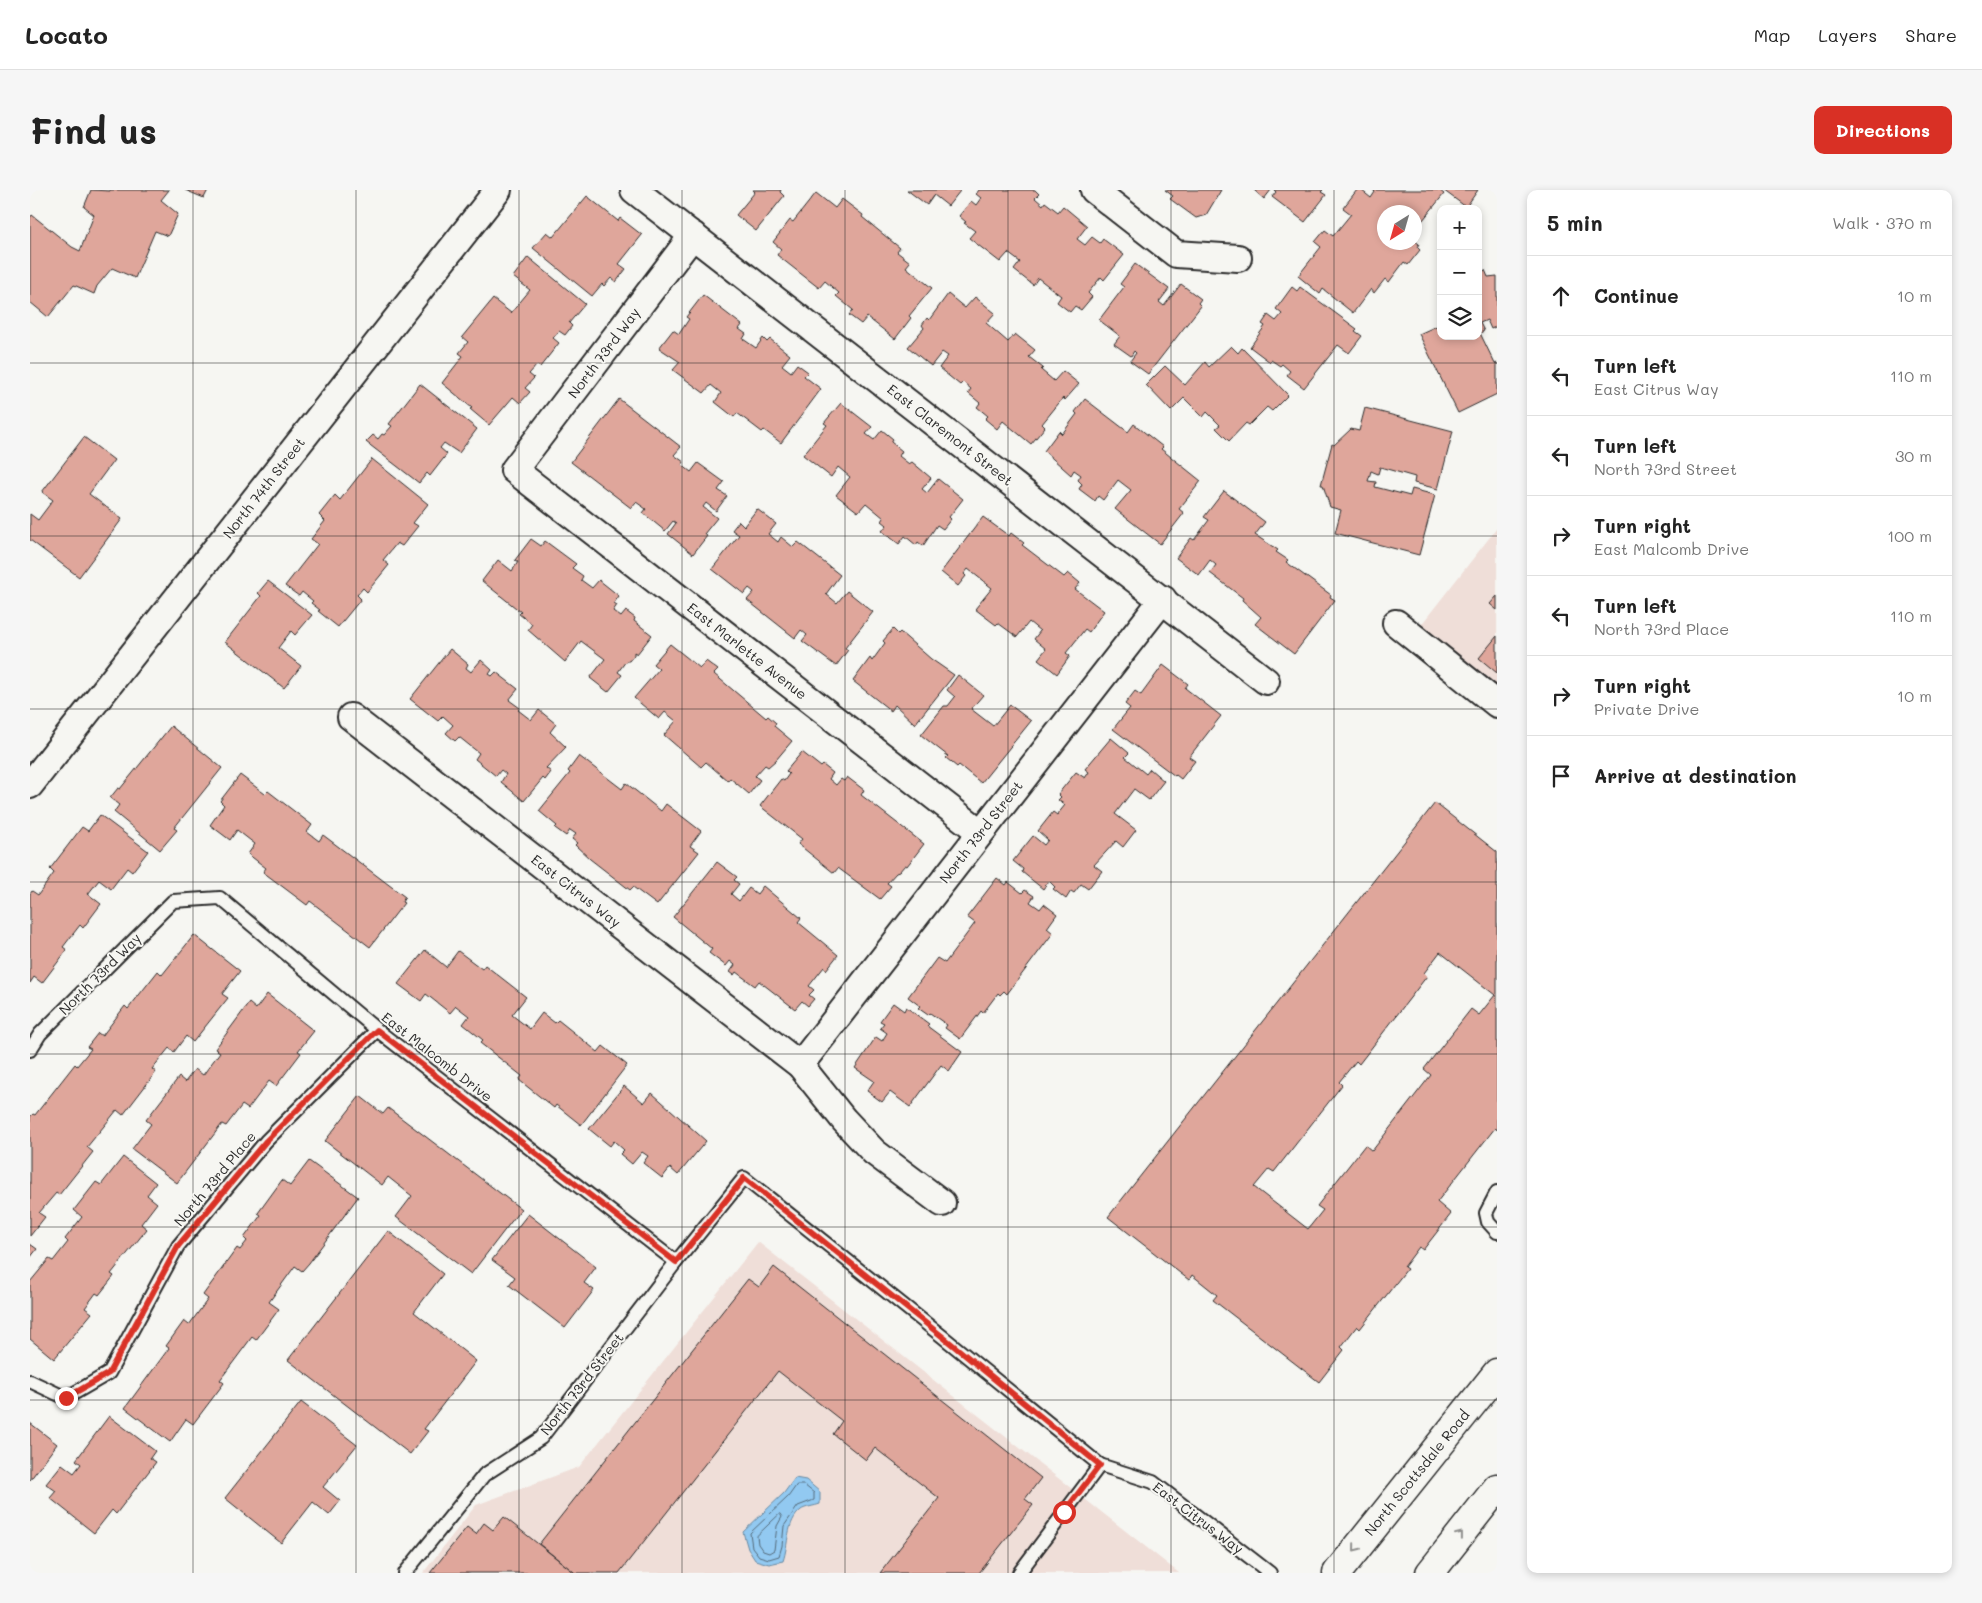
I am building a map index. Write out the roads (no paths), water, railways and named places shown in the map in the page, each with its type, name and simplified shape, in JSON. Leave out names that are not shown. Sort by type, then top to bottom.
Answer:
[{"type":"main road","name":"North Scottsdale Road","points":[[1336,1573],[1497,1373]]},
{"type":"main road","points":[[1430,1573],[1497,1488]]},
{"type":"street","name":"North 74th Street","points":[[30,785],[498,190]]},
{"type":"street","name":"East Claremont Street","points":[[634,190],[1266,681]]},
{"type":"street","points":[[1094,190],[1176,254],[1238,258]]},
{"type":"street","name":"North 73rd Way","points":[[514,470],[693,235]]},
{"type":"street","name":"East Marlette Avenue","points":[[514,470],[980,832]]},
{"type":"street","name":"North 73rd Street","points":[[800,1065],[1163,600]]},
{"type":"street","points":[[1396,623],[1497,704]]},
{"type":"street","name":"East Citrus Way","points":[[351,718],[800,1065],[844,1120],[874,1152],[942,1202]]},
{"type":"lane","name":"East Malcomb Drive","points":[[173,901],[220,898],[377,1030],[676,1262]]},
{"type":"lane","name":"North 73rd Way","points":[[30,1050],[40,1034],[173,901]]},
{"type":"lane","name":"North 73rd Place","points":[[30,1381],[66,1398],[109,1373],[178,1246],[266,1141],[377,1030]]},
{"type":"lane","name":"North 73rd Street","points":[[405,1573],[484,1475],[541,1438],[676,1262],[744,1178]]},
{"type":"lane","name":"East Citrus Way","points":[[744,1178],[1100,1465],[1153,1482],[1270,1573]]},
{"type":"lane","points":[[1497,1192],[1486,1213],[1488,1222],[1497,1232]]},
{"type":"lane","points":[[1019,1573],[1100,1465]]},
{"type":"water","points":[[795,1478],[806,1480],[820,1492],[820,1504],[803,1509],[796,1515],[790,1527],[783,1561],[769,1564],[755,1560],[748,1549],[743,1532],[784,1493]]}]
